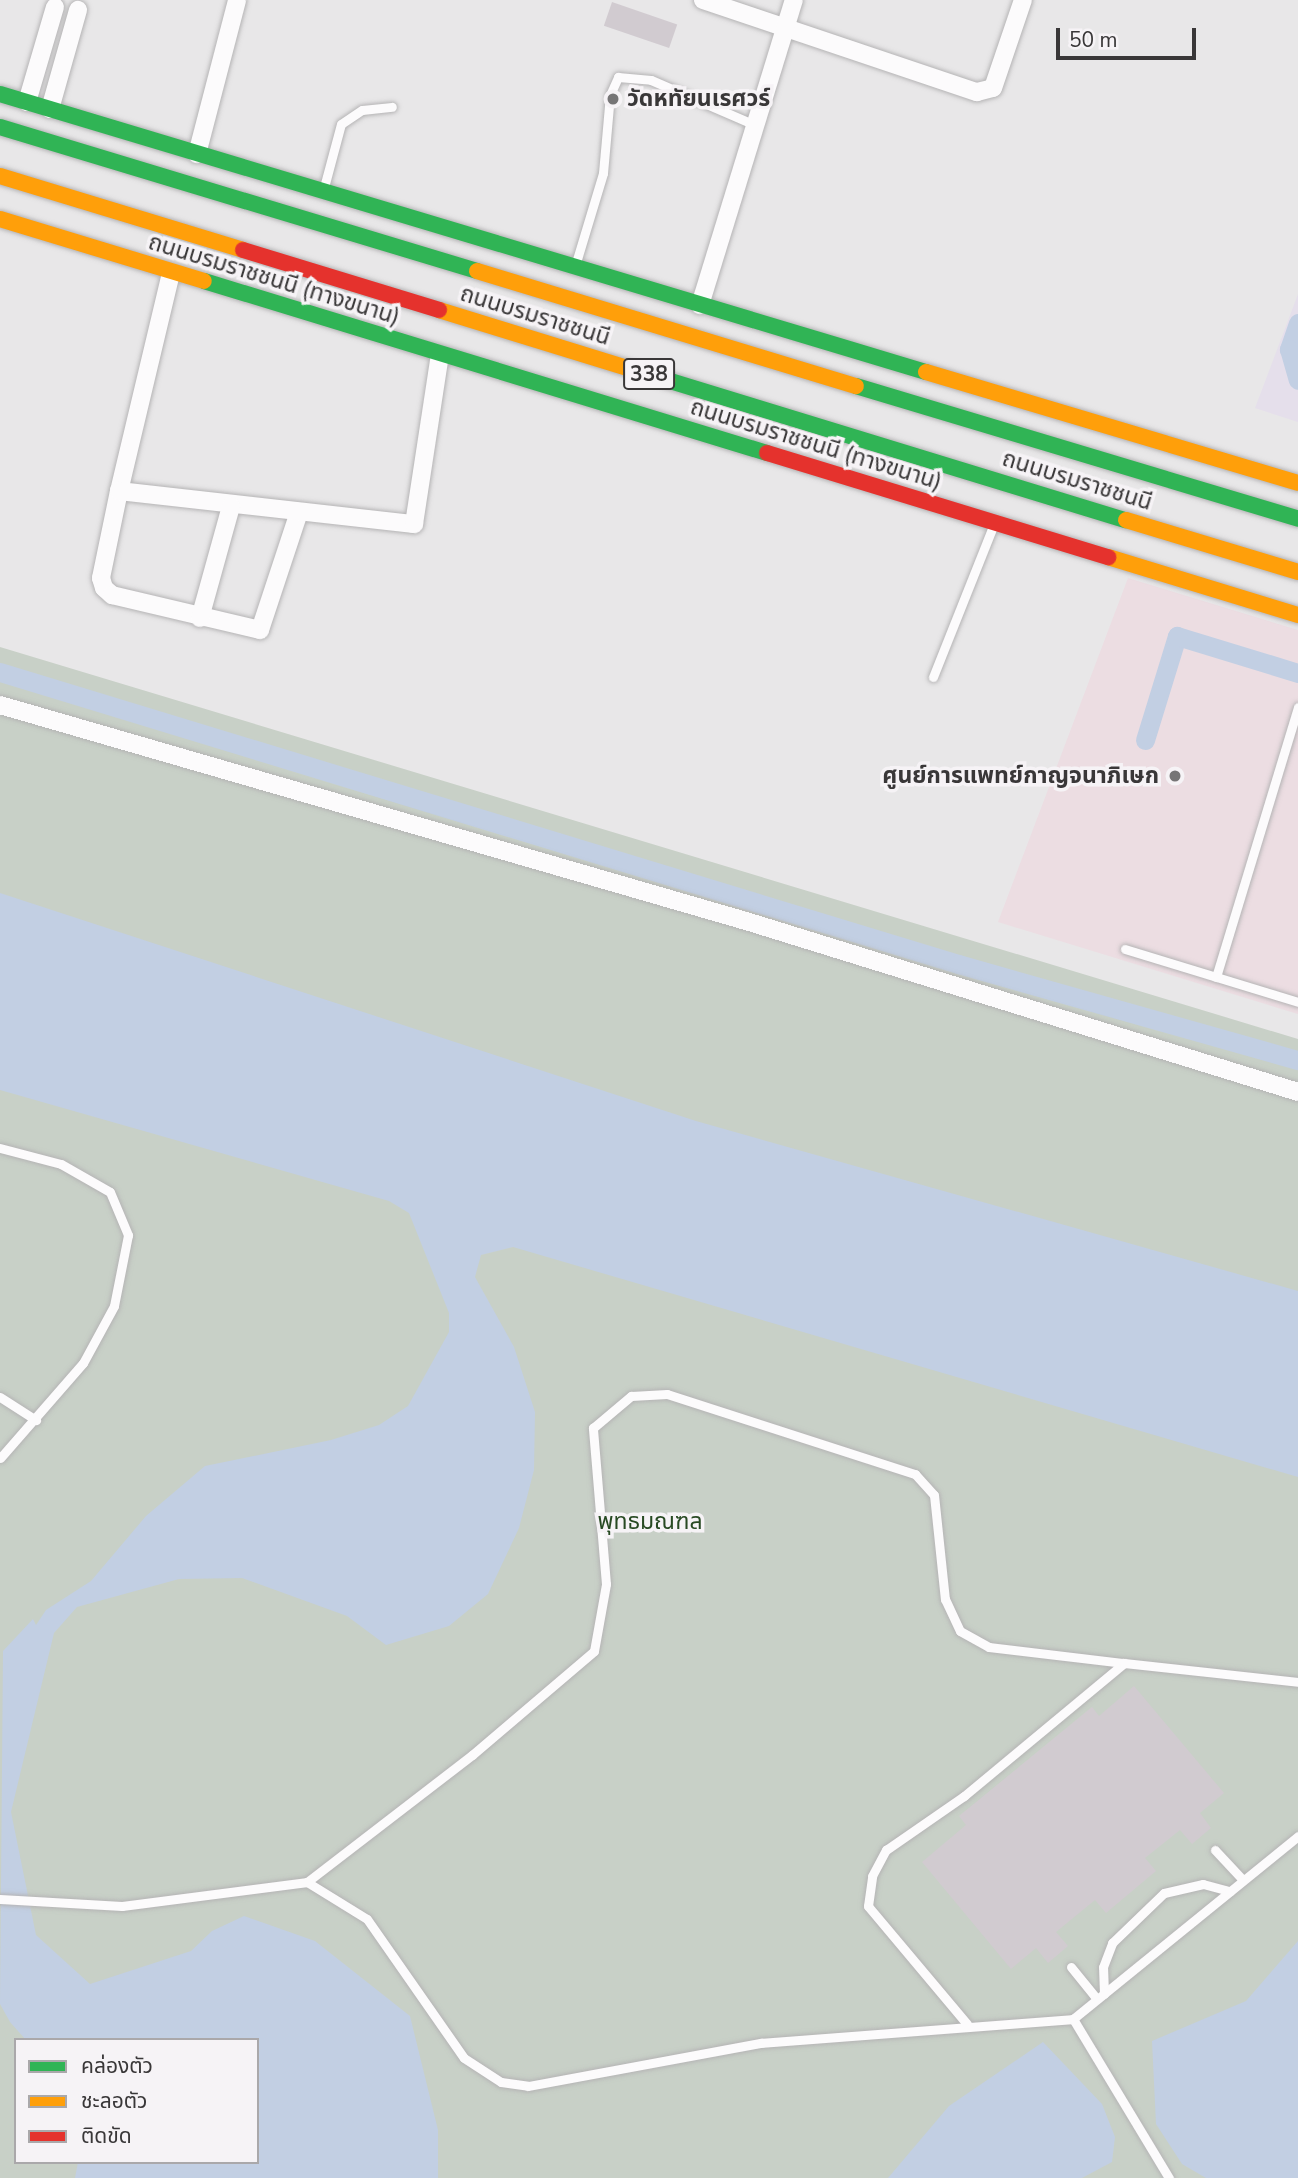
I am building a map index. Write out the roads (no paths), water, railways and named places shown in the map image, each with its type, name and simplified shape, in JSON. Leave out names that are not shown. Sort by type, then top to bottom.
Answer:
[{"type":"main road","points":[[0,94],[323,193],[1298,483]]},
{"type":"main road","name":"ถนนบรมราชชนนี","points":[[0,127],[1298,519]]},
{"type":"main road","name":"ถนนบรมราชชนนี","points":[[0,176],[1298,572]]},
{"type":"main road","name":"ถนนบรมราชชนนี (ทางขนาน)","points":[[0,219],[1298,615]]},
{"type":"street","points":[[197,155],[237,0]]},
{"type":"street","points":[[704,0],[785,30],[985,92],[993,88],[1023,0]]},
{"type":"street","points":[[700,305],[794,0]]},
{"type":"street","points":[[27,102],[52,4],[85,5],[50,110]]},
{"type":"street","points":[[171,273],[119,491],[101,578],[104,588],[112,595],[200,618],[260,630],[298,515]]},
{"type":"street","points":[[119,491],[298,515],[414,524],[440,355]]},
{"type":"street","points":[[200,618],[231,506]]},
{"type":"street","points":[[0,705],[746,921],[1298,1093]]},
{"type":"lane","points":[[574,267],[603,173],[610,95],[618,76],[651,80],[755,125]]},
{"type":"lane","points":[[323,193],[341,124],[362,110],[391,107]]},
{"type":"lane","points":[[933,677],[994,523]]},
{"type":"lane","points":[[1216,977],[1297,711]]},
{"type":"lane","points":[[1125,949],[1298,1002]]},
{"type":"lane","points":[[0,1148],[61,1164],[110,1192],[128,1235],[114,1306],[83,1363],[36,1420],[0,1458]]},
{"type":"lane","points":[[0,1899],[122,1906],[307,1882],[472,1755],[594,1651],[606,1584],[593,1428],[631,1396],[667,1394],[915,1474],[934,1495],[945,1599],[960,1631],[989,1647],[1298,1682]]},
{"type":"lane","points":[[0,1397],[36,1420]]},
{"type":"lane","points":[[967,2024],[873,1915],[867,1895],[878,1863],[906,1833],[964,1796],[1125,1663]]},
{"type":"lane","points":[[307,1882],[367,1919],[464,2058],[501,2082],[554,2085],[761,2043],[967,2024],[1073,2019],[1298,1836]]},
{"type":"lane","points":[[1215,1850],[1243,1880]]},
{"type":"lane","points":[[1101,1996],[1103,1967],[1112,1943],[1164,1893],[1203,1884],[1230,1891]]},
{"type":"lane","points":[[1071,1967],[1101,1996]]},
{"type":"lane","points":[[1073,2019],[1169,2178]]},
{"type":"water","points":[[0,893],[696,1121],[1298,1291],[1298,1477],[513,1247],[481,1255],[475,1277],[514,1347],[535,1412],[534,1470],[519,1528],[488,1594],[449,1626],[386,1645],[347,1616],[242,1578],[179,1579],[77,1607],[54,1633],[11,1812],[36,1935],[90,1984],[191,1951],[212,1931],[244,1916],[315,1941],[410,2016],[438,2130],[438,2178],[75,2178],[78,2164],[259,2164],[259,2038],[24,2038],[10,2022],[0,2004],[3,1651],[33,1619],[36,1625],[46,1610],[91,1581],[146,1516],[205,1466],[331,1440],[379,1425],[408,1406],[449,1332],[449,1313],[409,1213],[389,1201],[0,1090]]},
{"type":"water","points":[[1298,1941],[1298,2178],[1206,2178],[1182,2164],[1156,2124],[1152,2041],[1246,2001]]},
{"type":"water","points":[[1043,2042],[1102,2104],[1115,2137],[1112,2162],[1082,2178],[888,2178],[949,2106]]},
{"type":"waterway","points":[[1298,323],[1289,349],[1298,380]]},
{"type":"waterway","points":[[1145,740],[1177,636],[1298,673]]},
{"type":"waterway","points":[[0,672],[958,964],[1298,1060]]},
{"type":"place","name":"วัดหทัยนเรศวร์","points":[[613,99]]},
{"type":"place","name":"ศูนย์การแพทย์กาญจนาภิเษก","points":[[1175,776]]},
{"type":"park label","name":"พุทธมณฑล","points":[[650,1522]]}]
